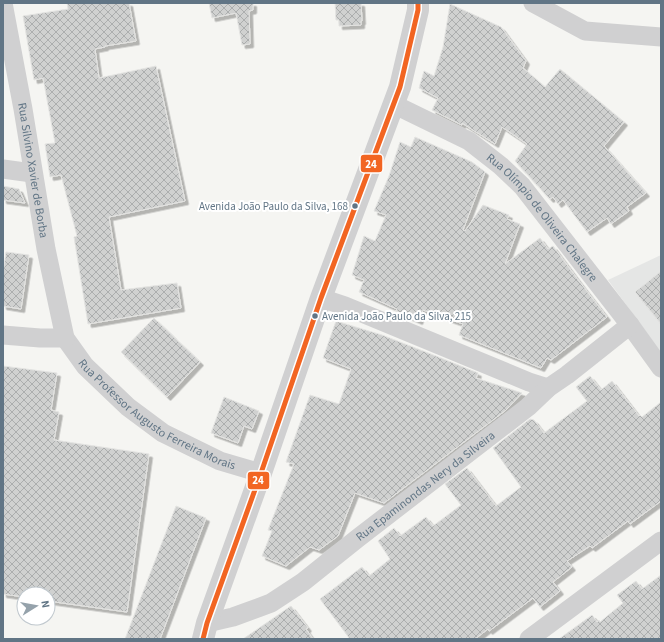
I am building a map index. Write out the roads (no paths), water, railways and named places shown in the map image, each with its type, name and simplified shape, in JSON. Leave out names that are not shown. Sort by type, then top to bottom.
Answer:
[{"type":"street","points":[[205,631],[321,298],[400,87],[418,10],[418,3]]},
{"type":"street","points":[[533,3],[585,30],[661,37]]},
{"type":"street","name":"Rua Silvino Xavier de Borba","points":[[4,7],[23,109],[32,173],[46,249],[65,338]]},
{"type":"street","name":"Rua Olímpio de Oliveira Chalegre","points":[[393,104],[469,141],[501,166],[522,186],[630,324],[661,368]]},
{"type":"street","points":[[3,169],[32,173]]},
{"type":"street","points":[[321,298],[345,306],[529,382],[548,388]]},
{"type":"street","name":"Rua Epaminondas Nery da Silveira","points":[[205,631],[233,617],[271,603],[302,582],[528,407],[548,388],[567,375],[630,324]]},
{"type":"street","points":[[3,335],[40,338],[65,338]]},
{"type":"street","name":"Rua Professor Augusto Ferreira Morais","points":[[65,338],[86,366],[128,407],[163,433],[220,461],[261,473]]},
{"type":"street","points":[[529,639],[661,541]]},
{"type":"place","name":"Avenida João Paulo da Silva, 168","points":[[355,206]]},
{"type":"place","name":"Avenida João Paulo da Silva, 215","points":[[315,316]]}]
